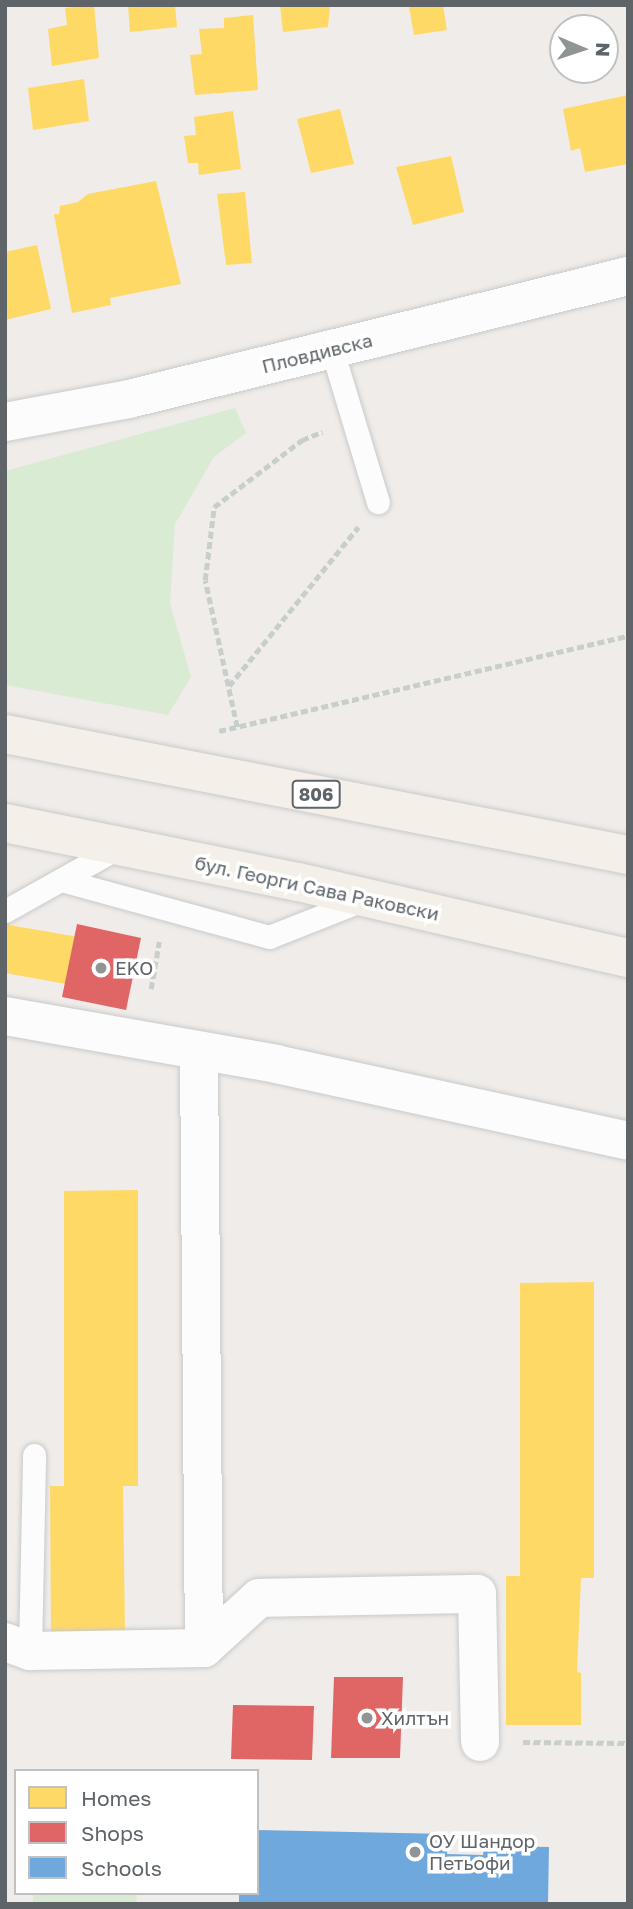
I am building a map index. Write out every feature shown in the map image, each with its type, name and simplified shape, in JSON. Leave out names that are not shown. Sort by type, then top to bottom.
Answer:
[{"type":"main road","name":"806","points":[[5,734],[628,855]]},
{"type":"main road","name":"бул. Георги Сава Раковски","points":[[5,823],[367,898],[611,955],[628,970]]},
{"type":"street","name":"Пловдивска","points":[[5,422],[129,399],[628,276]]},
{"type":"street","points":[[5,1016],[199,1054],[276,1064],[628,1141]]},
{"type":"street","points":[[199,1054],[204,1648]]},
{"type":"street","points":[[18,1646],[204,1648],[259,1598],[477,1594],[480,1742]]},
{"type":"lane","points":[[332,350],[378,502]]},
{"type":"lane","points":[[5,911],[121,846]]},
{"type":"lane","points":[[61,880],[269,937],[367,898]]},
{"type":"lane","points":[[18,1646],[34,1455]]},
{"type":"path","points":[[237,727],[205,580],[214,508],[302,440],[353,421]]},
{"type":"path","points":[[228,687],[378,502]]},
{"type":"path","points":[[206,733],[628,636]]},
{"type":"path","points":[[151,989],[165,910]]},
{"type":"path","points":[[480,1742],[628,1743]]},
{"type":"green space","points":[[235,408],[246,433],[214,457],[175,524],[170,603],[191,677],[168,715],[5,685],[5,471]]},
{"type":"green space","points":[[33,1895],[137,1895],[136,1904],[33,1904]]},
{"type":"building: Homes","points":[[94,5],[99,58],[52,66],[48,29],[67,25],[65,8]]},
{"type":"building: Homes","points":[[128,5],[175,5],[177,27],[130,32]]},
{"type":"building: Homes","points":[[280,5],[330,5],[328,27],[283,32]]},
{"type":"building: Homes","points":[[397,5],[443,5],[447,30],[414,35],[409,7]]},
{"type":"building: Homes","points":[[253,15],[258,90],[195,95],[190,55],[202,54],[199,29],[224,28],[224,18]]},
{"type":"building: Homes","points":[[84,79],[89,121],[33,130],[28,88]]},
{"type":"building: Homes","points":[[628,95],[628,164],[585,172],[580,148],[571,151],[563,109]]},
{"type":"building: Homes","points":[[340,109],[354,164],[311,173],[297,119]]},
{"type":"building: Homes","points":[[233,111],[241,169],[199,175],[198,163],[188,163],[184,136],[196,135],[194,117]]},
{"type":"building: Homes","points":[[451,156],[464,212],[413,225],[396,167]]},
{"type":"building: Homes","points":[[156,181],[181,284],[110,298],[111,305],[72,313],[54,214],[59,214],[60,206],[78,202],[88,194]]},
{"type":"building: Homes","points":[[245,192],[252,263],[226,265],[217,194]]},
{"type":"building: Homes","points":[[37,245],[51,309],[5,320],[5,252]]},
{"type":"building: Homes","points":[[5,897],[14,899],[9,925],[84,938],[77,986],[5,973]]},
{"type":"building: Homes","points":[[138,1190],[138,1486],[123,1486],[125,1633],[51,1634],[50,1486],[64,1486],[64,1191]]},
{"type":"building: Homes","points":[[594,1282],[594,1578],[581,1578],[577,1672],[581,1673],[581,1725],[506,1725],[506,1576],[520,1576],[520,1283]]},
{"type":"building: Shops","name":"EKO","points":[[77,924],[141,938],[126,1010],[62,997]]},
{"type":"building: Shops","name":"Хилтън","points":[[334,1677],[403,1677],[400,1758],[331,1758]]},
{"type":"building: Shops","points":[[233,1705],[314,1706],[312,1760],[231,1759]]},
{"type":"building: Schools","name":"ОУ Шандор Петьофи","points":[[259,1830],[448,1834],[447,1854],[483,1855],[484,1846],[549,1847],[548,1904],[239,1904],[239,1895],[259,1895]]},
{"type":"place","name":"EKO","points":[[101,968]]},
{"type":"place","name":"Хилтън","points":[[367,1718]]},
{"type":"place","name":"ОУ Шандор Петьофи","points":[[415,1852]]}]
